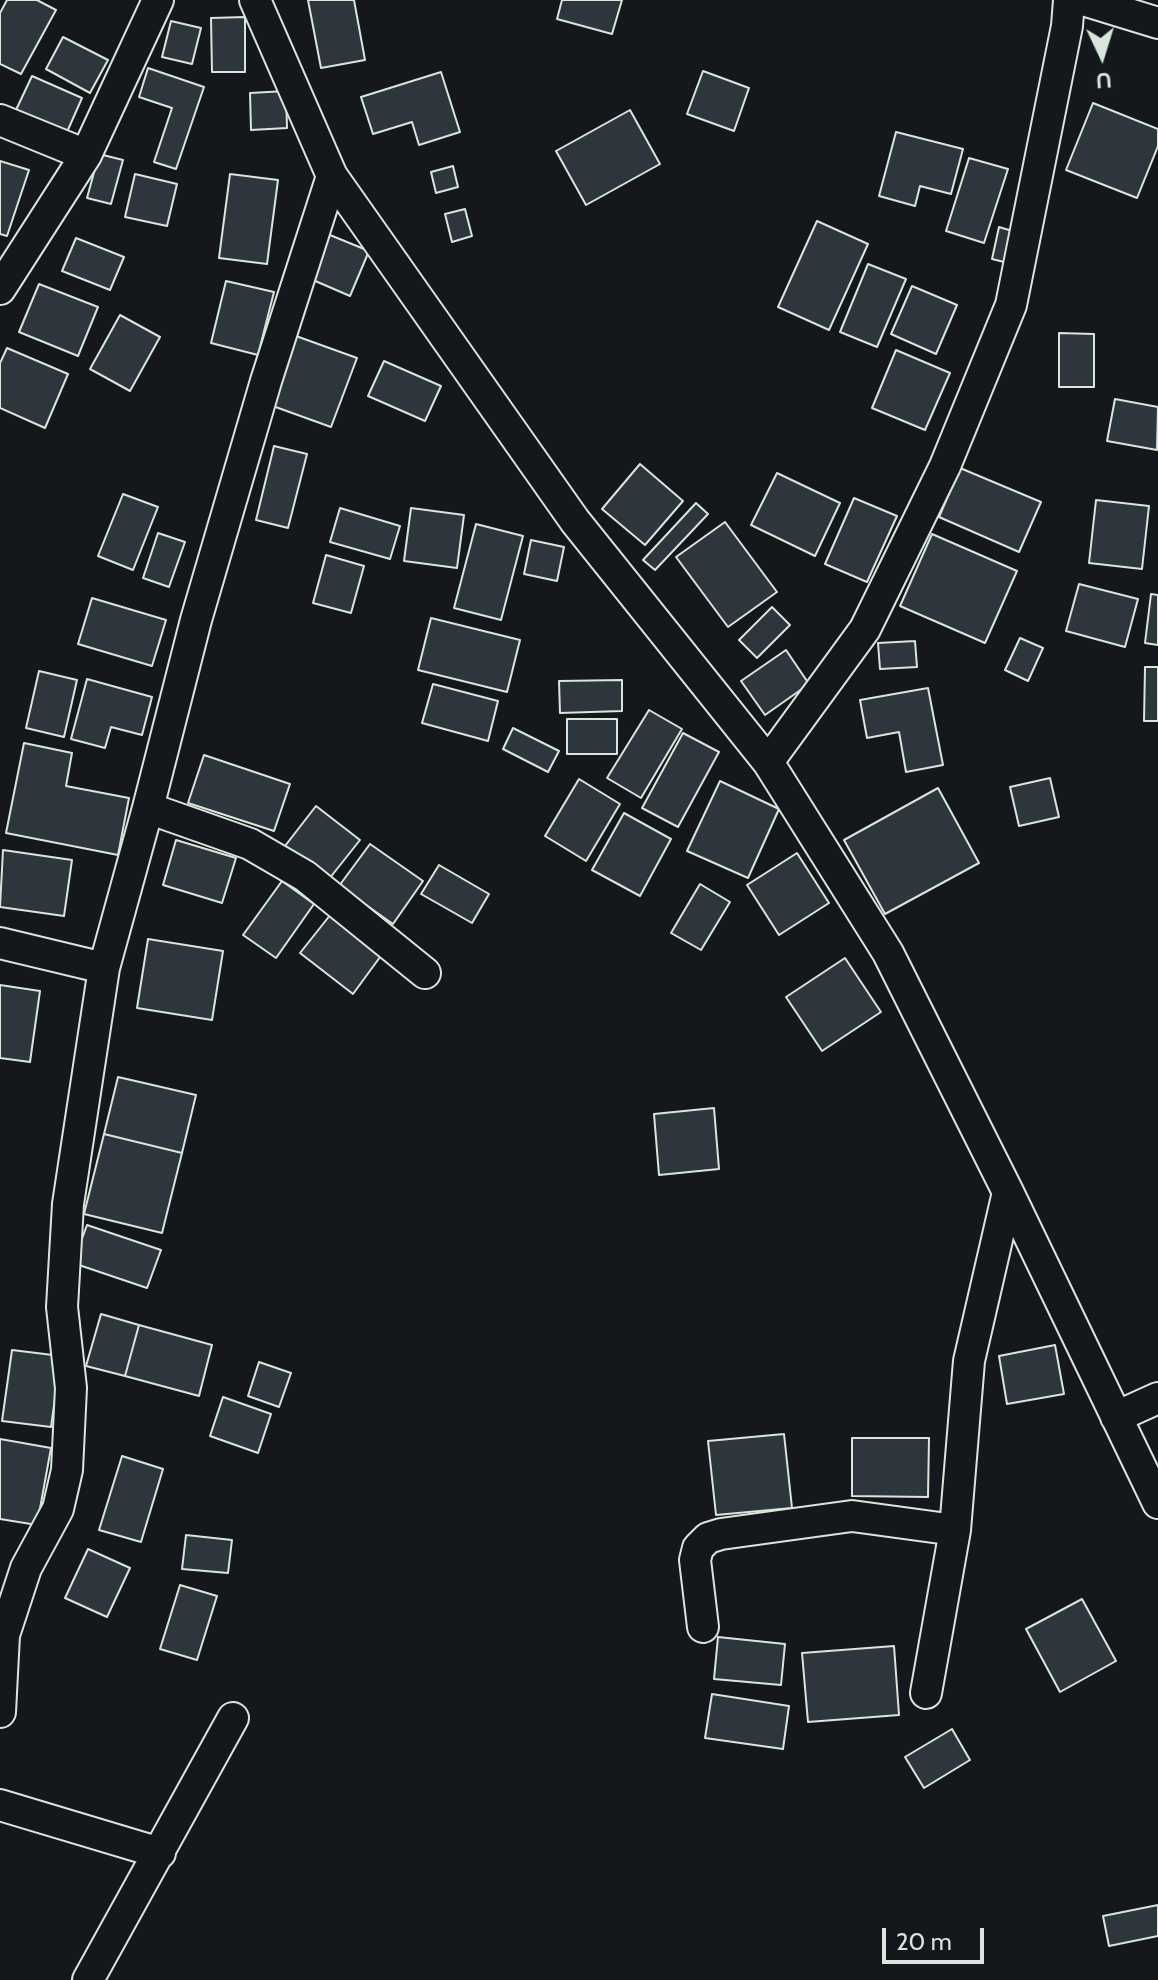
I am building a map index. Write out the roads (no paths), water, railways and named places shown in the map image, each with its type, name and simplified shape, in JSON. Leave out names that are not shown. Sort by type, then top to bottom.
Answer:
[{"type":"street","points":[[0,289],[86,155],[158,0]]},
{"type":"street","points":[[255,0],[332,176],[575,521],[768,762],[888,953],[1158,1503]]},
{"type":"street","points":[[768,762],[865,629],[945,466],[1011,305],[1067,26],[1069,0]]},
{"type":"street","points":[[1083,0],[1158,23]]},
{"type":"street","points":[[0,120],[86,155]]},
{"type":"street","points":[[0,1712],[4,1635],[26,1568],[58,1509],[67,1470],[71,1388],[62,1307],[68,1204],[104,968],[196,620],[266,381],[332,176]]},
{"type":"street","points":[[148,808],[250,844],[305,876],[425,973]]},
{"type":"street","points":[[0,943],[104,968]]},
{"type":"street","points":[[926,1693],[955,1530],[969,1361],[1008,1192]]},
{"type":"street","points":[[1116,1417],[1158,1398]]},
{"type":"street","points":[[703,1627],[695,1560],[698,1548],[708,1538],[852,1516],[955,1530]]},
{"type":"street","points":[[88,1980],[233,1718]]},
{"type":"street","points":[[0,1805],[160,1853]]}]
